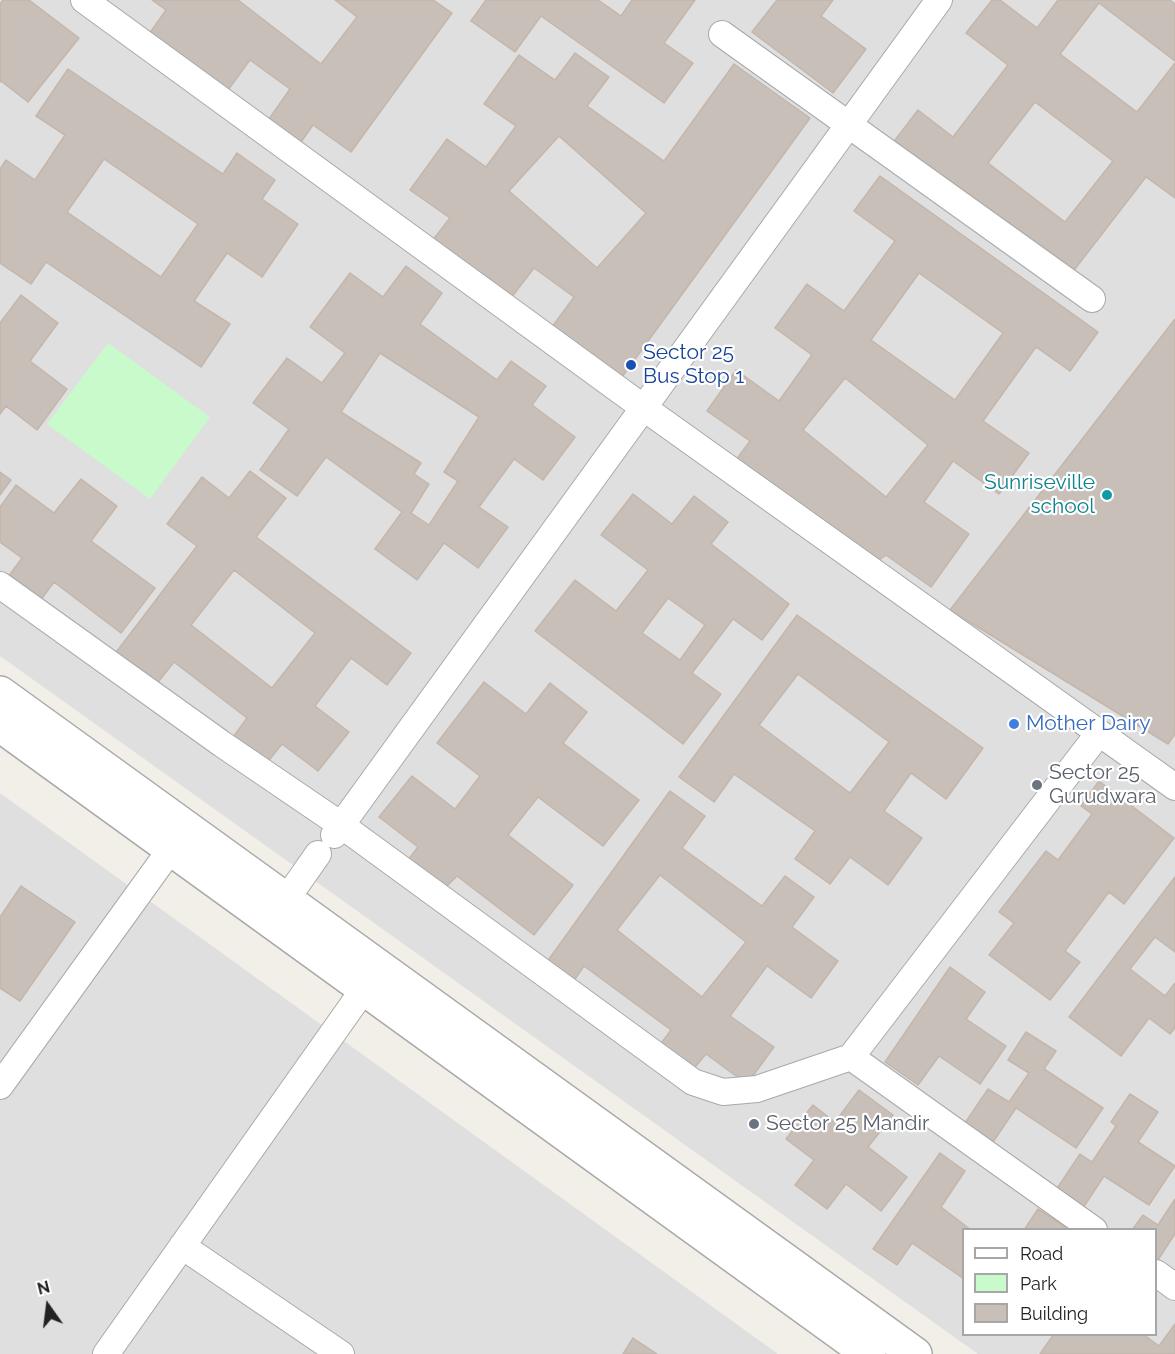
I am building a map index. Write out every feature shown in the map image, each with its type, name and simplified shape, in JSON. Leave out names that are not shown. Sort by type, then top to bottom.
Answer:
[{"type":"street","points":[[84,0],[644,408],[1175,787]]},
{"type":"street","points":[[279,911],[939,0]]},
{"type":"street","points":[[722,34],[1092,299]]},
{"type":"street","points":[[0,585],[222,744],[331,838],[693,1082],[723,1092],[757,1089],[851,1057],[1099,733]]},
{"type":"street","points":[[0,693],[178,838],[279,911],[915,1354]]},
{"type":"street","points":[[0,726],[178,838]]},
{"type":"street","points":[[0,1086],[178,838]]},
{"type":"street","points":[[279,911],[364,988],[869,1354]]},
{"type":"street","points":[[106,1354],[364,988]]},
{"type":"street","points":[[851,1057],[1091,1228]]},
{"type":"street","points":[[182,1246],[341,1354]]},
{"type":"street","points":[[1157,1274],[1175,1287]]},
{"type":"shaded area","points":[[0,0],[1175,0],[1175,1354],[978,1354],[0,656]]},
{"type":"shaded area","points":[[0,793],[778,1354],[0,1354]]},
{"type":"green space","points":[[108,343],[210,417],[150,499],[47,424]]},
{"type":"building","points":[[3,0],[29,0],[79,38],[28,102],[0,82],[0,4]]},
{"type":"building","points":[[152,0],[238,0],[321,64],[357,17],[335,0],[433,0],[452,13],[351,152],[313,125],[301,142],[269,119],[290,89],[250,60],[228,90],[149,34],[166,10]]},
{"type":"building","points":[[486,0],[598,0],[621,16],[632,0],[695,0],[664,43],[693,63],[664,103],[541,16],[515,52],[471,21]]},
{"type":"building","points":[[777,0],[833,0],[821,16],[866,49],[833,93],[752,32]]},
{"type":"building","points":[[992,0],[1000,0],[1037,28],[1058,0],[1170,0],[1175,4],[1175,61],[1099,3],[1060,54],[1137,112],[1175,63],[1175,198],[1146,177],[1068,278],[892,144],[918,110],[953,137],[1008,65],[966,33]],"holes":[[[1035,102],[1113,161],[1065,222],[988,163]]]},
{"type":"building","points":[[575,53],[609,77],[587,106],[664,161],[734,64],[810,118],[622,377],[552,327],[574,297],[534,268],[511,298],[432,241],[450,218],[410,190],[447,139],[486,167],[516,126],[484,104],[519,55],[555,80]],"holes":[[[559,136],[646,213],[597,268],[509,191]]]},
{"type":"building","points":[[68,69],[223,174],[237,153],[275,180],[262,199],[298,224],[262,277],[227,253],[194,301],[230,324],[201,367],[46,262],[31,284],[0,263],[0,169],[6,160],[35,180],[65,135],[36,116]],"holes":[[[104,159],[198,224],[161,277],[67,212]]]},
{"type":"building","points":[[880,176],[1098,332],[1070,371],[1036,347],[983,421],[1029,453],[999,494],[953,461],[924,502],[969,534],[931,587],[886,555],[874,564],[733,464],[750,441],[707,411],[736,370],[779,401],[812,355],[775,328],[807,284],[844,311],[895,241],[854,211]],"holes":[[[919,273],[1003,333],[955,400],[871,340]],[[845,378],[928,445],[886,497],[803,430]]]},
{"type":"building","points":[[406,266],[442,293],[420,324],[497,380],[511,361],[546,386],[532,405],[575,437],[543,480],[514,459],[479,507],[508,527],[478,568],[444,543],[417,580],[375,549],[402,512],[326,457],[297,496],[260,470],[289,429],[253,403],[287,358],[322,383],[345,353],[310,327],[350,273],[383,297]],"holes":[[[380,353],[479,417],[444,472],[458,481],[429,525],[411,513],[429,484],[414,474],[421,463],[341,412]]]},
{"type":"building","points":[[21,295],[58,323],[30,361],[67,389],[37,430],[6,406],[0,414],[0,323]]},
{"type":"building","name":"Sunriseville school","points":[[1175,319],[1175,734],[1168,744],[950,610]]},
{"type":"building","points":[[250,471],[286,498],[256,537],[411,653],[387,685],[351,658],[315,706],[349,732],[318,771],[282,744],[262,769],[228,744],[247,718],[174,662],[155,686],[114,655],[197,546],[167,524],[202,477],[229,498]],"holes":[[[234,570],[315,633],[272,688],[191,625]]]},
{"type":"building","points":[[0,472],[11,480],[0,495]]},
{"type":"building","points":[[81,479],[117,506],[91,541],[155,588],[121,633],[54,582],[37,605],[5,581],[22,558],[0,542],[0,507],[16,485],[54,513]]},
{"type":"building","points":[[633,494],[672,524],[694,496],[728,522],[711,544],[789,604],[762,640],[733,619],[692,673],[721,694],[683,744],[535,631],[575,580],[616,611],[648,570],[601,535]],"holes":[[[668,598],[705,625],[680,660],[642,633]]]},
{"type":"building","points":[[797,615],[983,748],[946,799],[911,773],[884,811],[922,838],[888,885],[850,857],[830,884],[795,859],[815,831],[734,774],[714,802],[679,777]],"holes":[[[798,674],[889,742],[850,793],[759,725]]]},
{"type":"building","points":[[484,682],[526,714],[550,683],[587,712],[563,743],[639,800],[603,846],[538,797],[508,835],[573,885],[534,935],[457,876],[441,892],[404,865],[418,847],[379,817],[412,776],[455,809],[480,776],[437,743]]},
{"type":"building","points":[[1099,781],[1174,838],[1124,904],[1109,892],[1065,951],[1080,962],[1050,1000],[989,955],[1014,923],[999,912],[1046,851],[1058,860],[1092,814],[1081,806]]},
{"type":"building","points":[[670,791],[705,816],[682,848],[762,906],[785,876],[814,897],[792,927],[838,961],[811,998],[767,966],[730,1016],[774,1047],[747,1084],[706,1054],[690,1073],[656,1050],[671,1030],[584,966],[573,982],[544,966]],"holes":[[[660,875],[746,942],[702,997],[617,930]]]},
{"type":"building","points":[[1175,877],[1175,952],[1155,937],[1130,969],[1165,996],[1175,983],[1175,1028],[1170,1034],[1149,1018],[1121,1056],[1069,1017]]},
{"type":"building","points":[[21,886],[75,922],[20,1001],[0,988],[0,917]]},
{"type":"building","points":[[950,967],[985,992],[966,1019],[1006,1046],[980,1084],[939,1056],[918,1085],[885,1062]]},
{"type":"building","points":[[1026,1032],[1056,1051],[1044,1069],[1103,1108],[1076,1148],[1016,1108],[993,1142],[965,1123],[988,1089],[1009,1102],[1029,1073],[1008,1060]]},
{"type":"building","points":[[859,1090],[893,1115],[868,1147],[907,1177],[881,1211],[846,1184],[827,1209],[795,1185],[814,1160],[786,1139],[813,1105],[835,1122]]},
{"type":"building","points":[[1130,1094],[1158,1112],[1138,1142],[1175,1166],[1149,1205],[1104,1176],[1083,1208],[1056,1190],[1080,1154],[1092,1162],[1116,1126],[1111,1122]]},
{"type":"building","points":[[940,1153],[965,1171],[941,1207],[968,1228],[962,1228],[962,1278],[912,1243],[897,1265],[873,1249]]},
{"type":"building","points":[[1175,1199],[1175,1234],[1158,1260],[1157,1228],[1133,1228],[1143,1215],[1158,1225]]},
{"type":"building","points":[[1038,1209],[1067,1228],[1025,1228]]},
{"type":"building","points":[[1175,1324],[1175,1354],[1040,1354],[1053,1336],[1146,1336],[1159,1346]]},
{"type":"building","points":[[633,1338],[657,1354],[623,1354]]},
{"type":"place","name":"Sector 25 Bus Stop 1","points":[[631,365]]},
{"type":"place","name":"Sunriseville school","points":[[1107,495]]},
{"type":"place","name":"Mother Dairy","points":[[1014,724]]},
{"type":"place","name":"Sector 25 Gurudwara","points":[[1037,785]]},
{"type":"place","name":"Sector 25 Mandir","points":[[754,1124]]}]
